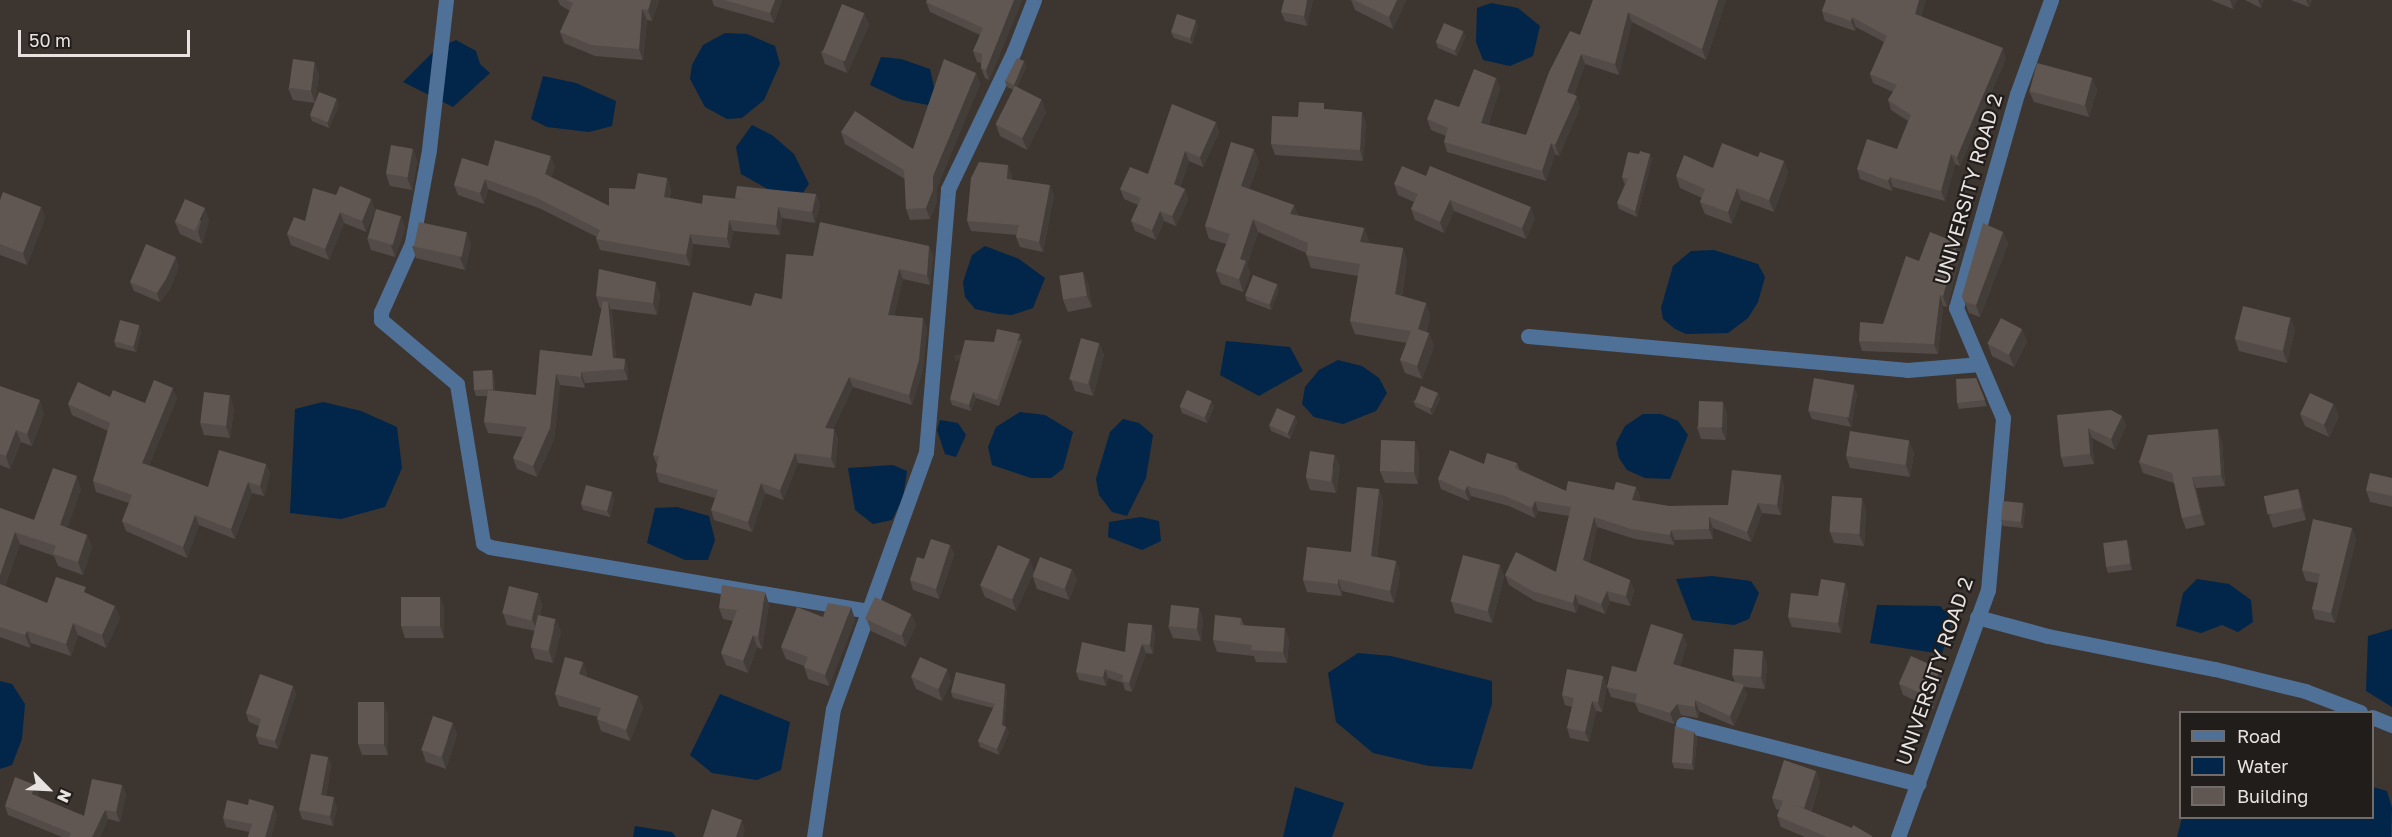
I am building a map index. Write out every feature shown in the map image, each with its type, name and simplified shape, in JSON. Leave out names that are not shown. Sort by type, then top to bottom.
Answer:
[{"type":"street","points":[[446,0],[429,150],[412,243],[381,312],[381,320],[458,384],[483,543],[490,547],[867,611]]},
{"type":"street","points":[[814,837],[833,709],[926,452],[948,189],[1014,51],[1034,0]]},
{"type":"street","name":"UNIVERSITY ROAD 2","points":[[1898,837],[1988,590],[2003,418],[1956,308],[2017,94],[2051,0]]},
{"type":"street","points":[[1528,336],[1907,370],[1980,364]]},
{"type":"street","points":[[1977,617],[2048,636],[2215,669],[2305,692],[2357,711]]},
{"type":"street","points":[[2374,717],[2392,725]]},
{"type":"street","points":[[1683,724],[1918,784]]},
{"type":"water","points":[[1491,3],[1518,8],[1540,26],[1533,56],[1510,66],[1483,60],[1476,42],[1477,8]]},
{"type":"water","points":[[725,33],[747,34],[775,46],[780,64],[764,100],[742,118],[727,119],[705,107],[690,79],[692,65],[703,45]]},
{"type":"water","points":[[456,40],[476,51],[480,64],[490,73],[453,107],[403,82],[436,49]]},
{"type":"water","points":[[881,57],[901,59],[930,69],[935,92],[928,105],[902,100],[870,85]]},
{"type":"water","points":[[543,76],[576,83],[616,101],[612,126],[589,132],[547,127],[531,119]]},
{"type":"water","points":[[752,125],[772,135],[794,154],[809,184],[802,194],[773,192],[741,174],[736,147]]},
{"type":"water","points":[[985,246],[1019,259],[1045,278],[1033,308],[1012,315],[999,314],[975,309],[965,297],[963,282],[972,255]]},
{"type":"water","points":[[1714,250],[1758,264],[1765,277],[1758,302],[1748,318],[1728,333],[1686,334],[1675,329],[1663,319],[1661,308],[1673,266],[1691,251]]},
{"type":"water","points":[[1226,341],[1290,347],[1303,371],[1259,396],[1220,375]]},
{"type":"water","points":[[1338,360],[1362,366],[1379,378],[1387,393],[1376,411],[1343,424],[1314,417],[1302,404],[1305,387],[1319,370]]},
{"type":"water","points":[[323,402],[361,411],[397,427],[402,468],[385,507],[341,519],[290,513],[295,409]]},
{"type":"water","points":[[1020,412],[1045,415],[1073,432],[1063,469],[1051,478],[1031,478],[992,465],[988,447],[996,427]]},
{"type":"water","points":[[1643,414],[1661,414],[1678,421],[1688,435],[1670,479],[1645,478],[1627,470],[1619,458],[1616,443],[1625,426]]},
{"type":"water","points":[[1123,419],[1139,423],[1153,435],[1146,478],[1127,516],[1112,512],[1099,495],[1096,479],[1110,432]]},
{"type":"water","points":[[940,420],[958,423],[966,435],[956,457],[945,454],[937,430]]},
{"type":"water","points":[[893,465],[907,471],[903,498],[892,520],[873,524],[855,510],[848,468]]},
{"type":"water","points":[[677,507],[709,516],[715,540],[708,560],[685,560],[647,543],[655,508]]},
{"type":"water","points":[[1141,517],[1159,521],[1161,541],[1142,550],[1108,537],[1109,522]]},
{"type":"water","points":[[1712,576],[1751,581],[1759,593],[1749,619],[1734,625],[1692,620],[1676,579]]},
{"type":"water","points":[[2197,579],[2229,584],[2251,600],[2253,622],[2238,632],[2222,625],[2201,633],[2176,626],[2183,593]]},
{"type":"water","points":[[1877,605],[1940,606],[1952,620],[1942,654],[1870,643]]},
{"type":"water","points":[[2392,629],[2392,707],[2366,691],[2368,636]]},
{"type":"water","points":[[1358,653],[1391,656],[1492,681],[1492,704],[1472,769],[1429,766],[1373,753],[1336,722],[1328,673]]},
{"type":"water","points":[[0,681],[12,684],[25,704],[22,739],[12,765],[0,769]]},
{"type":"water","points":[[720,694],[790,722],[781,770],[757,780],[712,773],[690,755]]},
{"type":"water","points":[[1295,787],[1344,803],[1332,837],[1283,837]]},
{"type":"water","points":[[2374,787],[2387,791],[2392,808],[2391,837],[2177,837],[2182,819],[2374,819]]},
{"type":"water","points":[[635,826],[672,832],[676,837],[633,837]]},
{"type":"building","points":[[566,0],[651,0],[648,10],[642,9],[639,49],[591,45],[560,32],[573,3]]},
{"type":"building","points":[[724,0],[775,0],[770,13]]},
{"type":"building","points":[[927,0],[1014,0],[986,70],[981,68],[982,54],[973,51],[983,28],[926,2]]},
{"type":"building","points":[[1284,0],[1307,0],[1304,16],[1281,12]]},
{"type":"building","points":[[1354,0],[1397,0],[1389,17]]},
{"type":"building","points":[[1593,0],[1718,0],[1702,49],[1628,12],[1615,64],[1581,54],[1567,92],[1577,96],[1555,145],[1551,143],[1542,171],[1444,142],[1448,128],[1427,119],[1435,99],[1459,107],[1474,69],[1496,78],[1481,123],[1526,135],[1549,72],[1570,31],[1580,35]]},
{"type":"building","points":[[1826,0],[1919,0],[1915,14],[2003,48],[1957,157],[1951,154],[1941,191],[1890,177],[1888,181],[1857,169],[1867,139],[1897,149],[1911,115],[1888,100],[1897,85],[1870,74],[1887,36],[1852,17],[1851,21],[1822,11]]},
{"type":"building","points":[[842,4],[864,13],[845,61],[823,52]]},
{"type":"building","points":[[1177,14],[1196,20],[1190,38],[1171,32]]},
{"type":"building","points":[[1444,23],[1463,31],[1455,51],[1436,42]]},
{"type":"building","points":[[1017,58],[1024,61],[1014,85],[1005,81]]},
{"type":"building","points":[[293,59],[315,62],[311,91],[289,88]]},
{"type":"building","points":[[944,59],[976,73],[933,176],[933,190],[926,208],[906,209],[904,170],[841,132],[855,111],[913,149]]},
{"type":"building","points":[[2037,63],[2092,78],[2085,106],[2029,91]]},
{"type":"building","points":[[1015,86],[1042,100],[1022,138],[995,124]]},
{"type":"building","points":[[319,92],[337,99],[328,122],[310,115]]},
{"type":"building","points":[[1299,102],[1324,103],[1324,109],[1362,112],[1360,150],[1271,144],[1272,116],[1298,117]]},
{"type":"building","points":[[1172,104],[1216,122],[1200,157],[1185,151],[1174,184],[1185,189],[1172,216],[1160,211],[1152,230],[1131,221],[1141,198],[1120,189],[1130,167],[1148,174]]},
{"type":"building","points":[[495,140],[551,156],[545,174],[609,206],[609,188],[635,189],[638,173],[667,178],[664,197],[702,204],[703,195],[747,200],[735,198],[737,186],[816,194],[812,212],[778,207],[776,225],[729,220],[727,238],[690,234],[686,255],[596,239],[600,230],[537,198],[485,179],[480,193],[454,185],[462,158],[488,166]]},
{"type":"building","points":[[1231,142],[1254,149],[1241,186],[1294,205],[1290,214],[1364,228],[1360,242],[1403,248],[1395,294],[1426,303],[1418,329],[1429,333],[1417,366],[1400,360],[1411,331],[1350,321],[1360,264],[1306,255],[1308,243],[1253,219],[1240,259],[1246,261],[1239,279],[1216,271],[1230,234],[1205,226]]},
{"type":"building","points":[[1722,143],[1758,157],[1760,152],[1784,161],[1769,200],[1737,188],[1728,212],[1700,202],[1705,189],[1676,176],[1684,155],[1713,168]]},
{"type":"building","points":[[391,145],[413,149],[408,177],[386,174]]},
{"type":"building","points":[[1640,151],[1650,154],[1635,211],[1617,203],[1628,179],[1622,177],[1628,152],[1639,154]]},
{"type":"building","points":[[979,162],[1008,165],[1007,179],[1050,185],[1039,242],[1016,237],[1019,225],[967,221],[971,178]]},
{"type":"building","points":[[1402,166],[1426,176],[1430,166],[1531,207],[1522,228],[1450,200],[1440,222],[1411,209],[1418,194],[1394,184]]},
{"type":"building","points":[[340,186],[371,199],[362,221],[340,212],[325,249],[287,234],[294,217],[305,221],[313,188],[336,195]]},
{"type":"building","points":[[3,192],[41,207],[23,253],[0,244],[0,200]]},
{"type":"building","points":[[185,199],[205,208],[195,231],[175,222]]},
{"type":"building","points":[[376,209],[401,216],[393,245],[368,238]]},
{"type":"building","points":[[419,222],[467,232],[462,257],[414,246]]},
{"type":"building","points":[[820,222],[929,246],[927,275],[899,269],[888,315],[923,318],[919,360],[909,395],[849,377],[825,428],[834,429],[831,458],[795,453],[780,490],[761,483],[748,522],[711,510],[718,490],[656,472],[659,456],[653,455],[693,292],[751,306],[755,293],[782,299],[786,254],[813,256]]},
{"type":"building","points":[[1983,223],[2003,232],[1976,305],[1965,302],[1962,296]]},
{"type":"building","points":[[1930,232],[1958,243],[1943,296],[1940,295],[1934,344],[1859,341],[1860,322],[1883,324],[1906,256],[1919,261]]},
{"type":"building","points":[[146,244],[176,257],[157,293],[130,282]]},
{"type":"building","points":[[599,269],[656,282],[653,303],[596,296]]},
{"type":"building","points":[[1083,272],[1087,296],[1063,299],[1059,276]]},
{"type":"building","points":[[1253,275],[1277,284],[1269,305],[1245,296]]},
{"type":"building","points":[[603,301],[608,302],[613,358],[625,359],[624,369],[581,372],[581,377],[556,374],[550,428],[533,466],[513,458],[527,427],[484,422],[488,390],[536,395],[540,350],[592,356]]},
{"type":"building","points":[[2243,306],[2291,318],[2282,351],[2235,339]]},
{"type":"building","points":[[2001,318],[2022,329],[2009,355],[1987,344]]},
{"type":"building","points":[[120,320],[139,325],[134,346],[114,341]]},
{"type":"building","points":[[997,329],[1020,334],[997,400],[973,392],[969,405],[950,399],[965,340],[994,342]]},
{"type":"building","points":[[1081,338],[1099,343],[1087,385],[1069,379]]},
{"type":"building","points":[[492,370],[493,389],[474,390],[473,371]]},
{"type":"building","points":[[1814,378],[1854,385],[1849,418],[1808,410]]},
{"type":"building","points":[[1976,378],[1985,400],[1957,403],[1956,379]]},
{"type":"building","points":[[154,380],[173,388],[142,463],[208,487],[219,450],[266,464],[260,486],[248,482],[231,529],[195,515],[183,547],[122,521],[132,495],[93,481],[110,423],[68,404],[78,382],[110,397],[113,390],[145,403]]},
{"type":"building","points":[[0,386],[40,400],[27,434],[16,430],[6,456],[0,454]]},
{"type":"building","points":[[1421,386],[1438,393],[1431,409],[1415,402]]},
{"type":"building","points":[[1187,390],[1212,401],[1204,417],[1180,406]]},
{"type":"building","points":[[204,392],[230,395],[226,426],[200,423]]},
{"type":"building","points":[[2310,393],[2334,404],[2324,425],[2300,414]]},
{"type":"building","points":[[1699,401],[1723,402],[1722,428],[1698,427]]},
{"type":"building","points":[[1277,408],[1295,416],[1288,433],[1269,425]]},
{"type":"building","points":[[2111,410],[2122,416],[2111,439],[2088,428],[2090,454],[2061,457],[2057,415]]},
{"type":"building","points":[[2218,429],[2221,475],[2192,477],[2201,514],[2182,518],[2172,473],[2139,462],[2148,435]]},
{"type":"building","points":[[1850,431],[1909,440],[1905,465],[1846,456]]},
{"type":"building","points":[[1381,440],[1415,441],[1414,472],[1380,471]]},
{"type":"building","points":[[1450,450],[1484,464],[1487,453],[1517,463],[1515,468],[1566,491],[1568,481],[1614,490],[1616,482],[1636,487],[1632,500],[1669,506],[1728,505],[1732,470],[1781,475],[1777,505],[1758,503],[1747,532],[1709,517],[1709,529],[1671,530],[1670,535],[1631,529],[1594,517],[1583,560],[1630,580],[1626,596],[1607,591],[1601,604],[1575,594],[1573,603],[1532,591],[1505,575],[1516,552],[1556,572],[1571,507],[1535,501],[1532,508],[1505,496],[1467,486],[1465,491],[1438,479]]},
{"type":"building","points":[[1310,451],[1335,455],[1330,482],[1306,478]]},
{"type":"building","points":[[53,468],[77,476],[60,525],[87,535],[78,562],[53,554],[56,546],[15,532],[0,575],[0,508],[34,520]]},
{"type":"building","points":[[2370,473],[2392,478],[2392,496],[2366,490]]},
{"type":"building","points":[[586,485],[612,492],[607,511],[581,504]]},
{"type":"building","points":[[1357,487],[1379,489],[1371,556],[1396,561],[1390,591],[1338,579],[1338,584],[1303,580],[1307,547],[1351,552]]},
{"type":"building","points":[[2298,489],[2302,508],[2268,515],[2264,496]]},
{"type":"building","points":[[1832,496],[1862,498],[1859,534],[1829,532]]},
{"type":"building","points":[[2003,501],[2023,503],[2021,522],[2001,520]]},
{"type":"building","points":[[2313,519],[2352,528],[2331,613],[2312,609],[2320,574],[2302,570]]},
{"type":"building","points":[[931,539],[950,545],[936,589],[910,580],[917,557],[924,559]]},
{"type":"building","points":[[2127,540],[2130,564],[2106,567],[2103,543]]},
{"type":"building","points":[[998,545],[1030,559],[1012,599],[980,585]]},
{"type":"building","points":[[1463,555],[1500,565],[1487,611],[1451,601]]},
{"type":"building","points":[[1040,557],[1072,569],[1064,589],[1032,577]]},
{"type":"building","points":[[56,577],[86,587],[84,592],[115,606],[102,635],[73,623],[66,644],[27,631],[25,635],[0,627],[0,584],[47,603]]},
{"type":"building","points":[[1821,579],[1845,583],[1838,623],[1788,617],[1791,593],[1818,596]]},
{"type":"building","points":[[722,585],[765,592],[758,637],[753,635],[743,661],[721,653],[737,610],[719,608]]},
{"type":"building","points":[[509,586],[538,593],[531,620],[502,613]]},
{"type":"building","points":[[401,597],[440,597],[440,626],[401,626]]},
{"type":"building","points":[[875,597],[911,614],[901,636],[865,619]]},
{"type":"building","points":[[828,603],[851,607],[825,675],[804,667],[808,657],[781,647],[797,607],[823,617]]},
{"type":"building","points":[[1171,605],[1199,608],[1197,629],[1169,626]]},
{"type":"building","points":[[538,615],[556,619],[548,651],[531,647]]},
{"type":"building","points":[[1215,615],[1241,618],[1240,625],[1285,628],[1283,652],[1251,650],[1252,645],[1213,640]]},
{"type":"building","points":[[1128,623],[1152,625],[1150,645],[1142,644],[1129,683],[1122,681],[1123,675],[1105,669],[1103,677],[1076,672],[1082,642],[1125,652]]},
{"type":"building","points":[[1651,624],[1683,634],[1673,664],[1744,685],[1730,716],[1695,700],[1695,707],[1677,704],[1670,713],[1635,702],[1637,694],[1607,687],[1612,666],[1636,672]]},
{"type":"building","points":[[1734,649],[1763,651],[1761,677],[1732,675]]},
{"type":"building","points":[[1911,656],[1940,669],[1928,696],[1899,683]]},
{"type":"building","points":[[565,657],[583,662],[579,674],[638,696],[626,730],[597,719],[601,708],[555,694]]},
{"type":"building","points":[[920,657],[947,669],[938,689],[911,677]]},
{"type":"building","points":[[1567,669],[1603,676],[1598,702],[1592,701],[1585,732],[1567,728],[1574,698],[1562,695]]},
{"type":"building","points":[[956,672],[1005,684],[1002,725],[1006,727],[997,749],[978,741],[995,704],[951,692]]},
{"type":"building","points":[[260,674],[293,686],[275,741],[256,736],[261,719],[246,713]]},
{"type":"building","points":[[358,702],[384,702],[384,744],[358,744]]},
{"type":"building","points":[[433,716],[453,723],[441,757],[421,750]]},
{"type":"building","points":[[1675,726],[1694,732],[1692,764],[1672,762]]},
{"type":"building","points":[[311,754],[328,757],[321,795],[334,797],[330,816],[299,810]]},
{"type":"building","points":[[1784,760],[1816,771],[1804,808],[1795,805],[1852,828],[1853,825],[1872,837],[1827,837],[1777,816],[1783,801],[1772,798]]},
{"type":"building","points":[[15,777],[35,785],[32,794],[84,816],[92,779],[122,785],[116,812],[105,810],[92,837],[69,837],[71,833],[5,806]]},
{"type":"building","points":[[249,799],[274,806],[265,837],[248,837],[252,824],[223,818],[227,800],[248,805]]},
{"type":"building","points":[[712,809],[742,820],[736,837],[703,837]]}]
